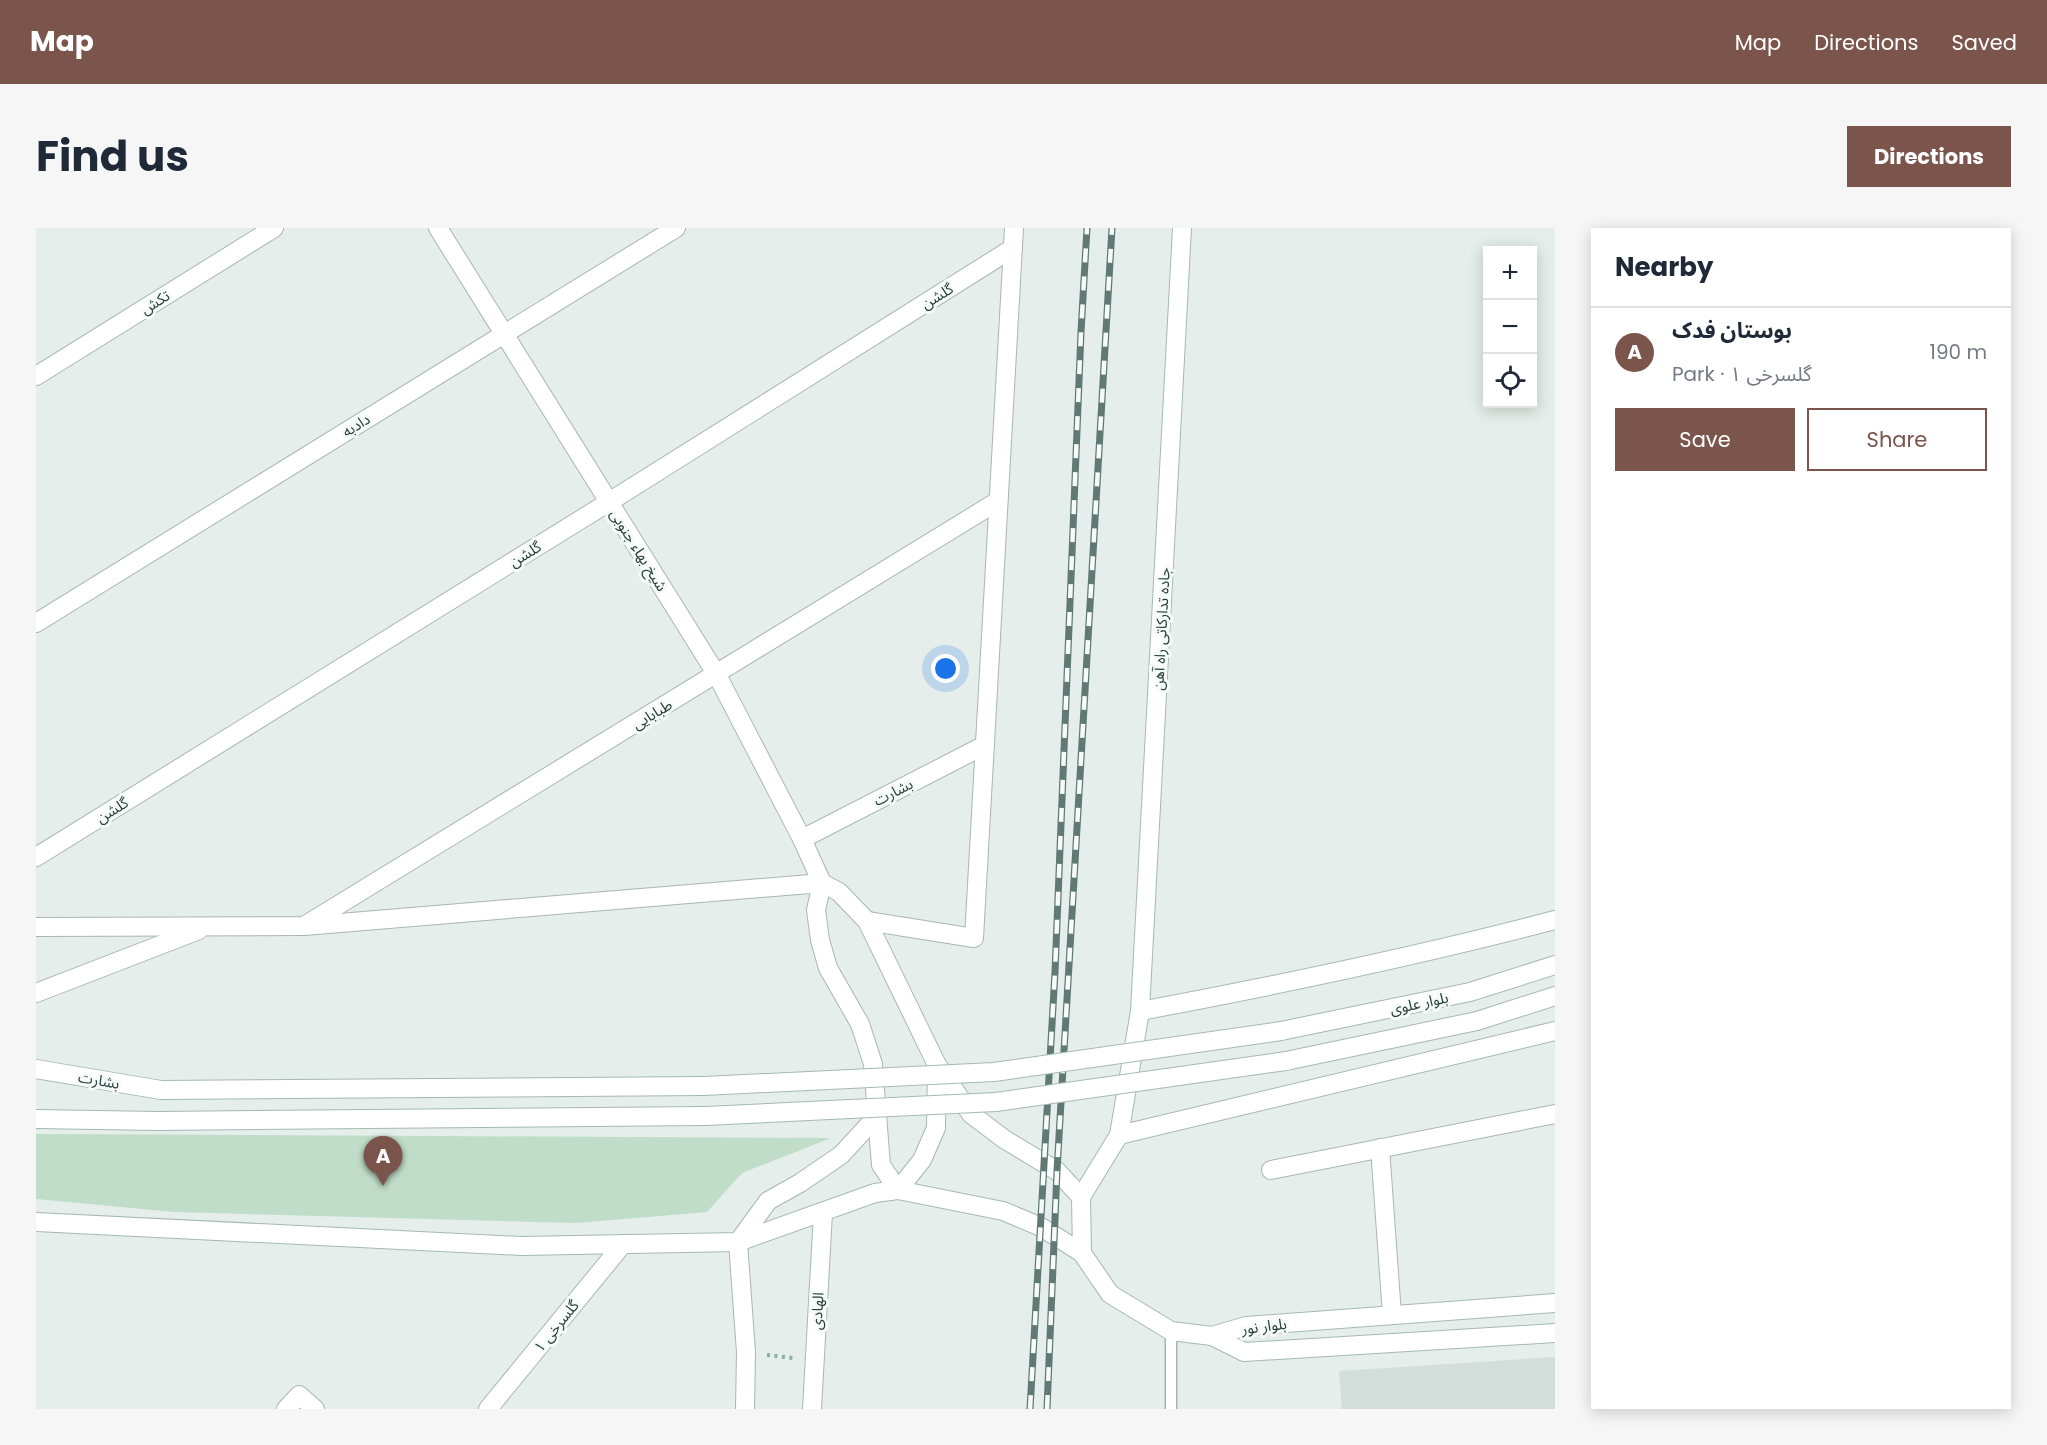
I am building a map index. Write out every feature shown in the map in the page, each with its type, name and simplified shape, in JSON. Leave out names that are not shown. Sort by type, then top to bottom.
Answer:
[{"type":"street","name":"تکش","points":[[36,376],[274,228]]},
{"type":"street","name":"شیخ بهاء جنوبی","points":[[438,228],[717,675],[802,838],[822,883]]},
{"type":"street","name":"دادبه","points":[[36,623],[676,228]]},
{"type":"street","points":[[867,921],[974,938],[1014,228]]},
{"type":"street","name":"جاده تدارکاتی راه آهن","points":[[1119,1135],[1140,1011],[1182,228]]},
{"type":"street","points":[[1181,246],[1193,228]]},
{"type":"street","name":"گلشن","points":[[36,857],[609,502],[1013,248]]},
{"type":"street","name":"طبابایی","points":[[304,926],[998,501]]},
{"type":"street","name":"بشارت","points":[[802,838],[985,745]]},
{"type":"street","points":[[822,883],[816,910],[820,940],[828,968],[860,1024],[873,1064],[881,1165],[898,1190]]},
{"type":"street","points":[[36,927],[304,926],[822,883],[839,892],[867,921],[937,1065],[971,1114],[1004,1140],[1057,1172],[1082,1197]]},
{"type":"street","points":[[1140,1011],[1334,973],[1461,945],[1555,920]]},
{"type":"street","points":[[36,993],[209,926]]},
{"type":"street","name":"بلوار علوی","points":[[704,1086],[994,1072],[1281,1031],[1470,992],[1555,965]]},
{"type":"street","name":"بلوار علوی","points":[[36,1119],[159,1121],[705,1116],[996,1102],[1286,1061],[1478,1021],[1555,996]]},
{"type":"street","points":[[1082,1253],[1082,1197],[1119,1135],[1555,1031]]},
{"type":"street","points":[[898,1190],[922,1160],[936,1128],[937,1065]]},
{"type":"street","name":"بشارت","points":[[36,1069],[161,1090],[704,1086]]},
{"type":"street","points":[[1271,1170],[1555,1114]]},
{"type":"street","points":[[745,1409],[746,1352],[738,1242],[768,1201],[800,1183],[841,1155],[876,1116]]},
{"type":"street","points":[[1380,1148],[1392,1315]]},
{"type":"street","points":[[36,1222],[521,1246],[738,1242],[875,1193],[898,1190],[1003,1211],[1041,1227],[1082,1253],[1110,1294],[1171,1331],[1212,1336]]},
{"type":"street","name":"الهادی","points":[[812,1409],[823,1213]]},
{"type":"street","name":"گلسرخی ۱","points":[[488,1409],[623,1244]]},
{"type":"street","name":"بلوار نور","points":[[1212,1336],[1246,1326],[1555,1303]]},
{"type":"street","name":"بلوار نور","points":[[1212,1336],[1244,1352],[1555,1333]]},
{"type":"street","points":[[286,1409],[299,1395],[315,1409]]},
{"type":"lane","points":[[1171,1331],[1171,1409]]},
{"type":"path","points":[[746,1352],[814,1360]]},
{"type":"shaded area","points":[[1555,1357],[1555,1409],[1342,1409],[1339,1371]]},
{"type":"green space","points":[[36,1134],[831,1138],[742,1173],[707,1212],[576,1223],[174,1212],[36,1199]]},
{"type":"railway","points":[[1030,1409],[1055,972],[1087,228]]},
{"type":"railway","points":[[1047,1409],[1057,1171],[1112,228]]},
{"type":"place","name":"بوستان فدک","points":[[383,1186]]}]
